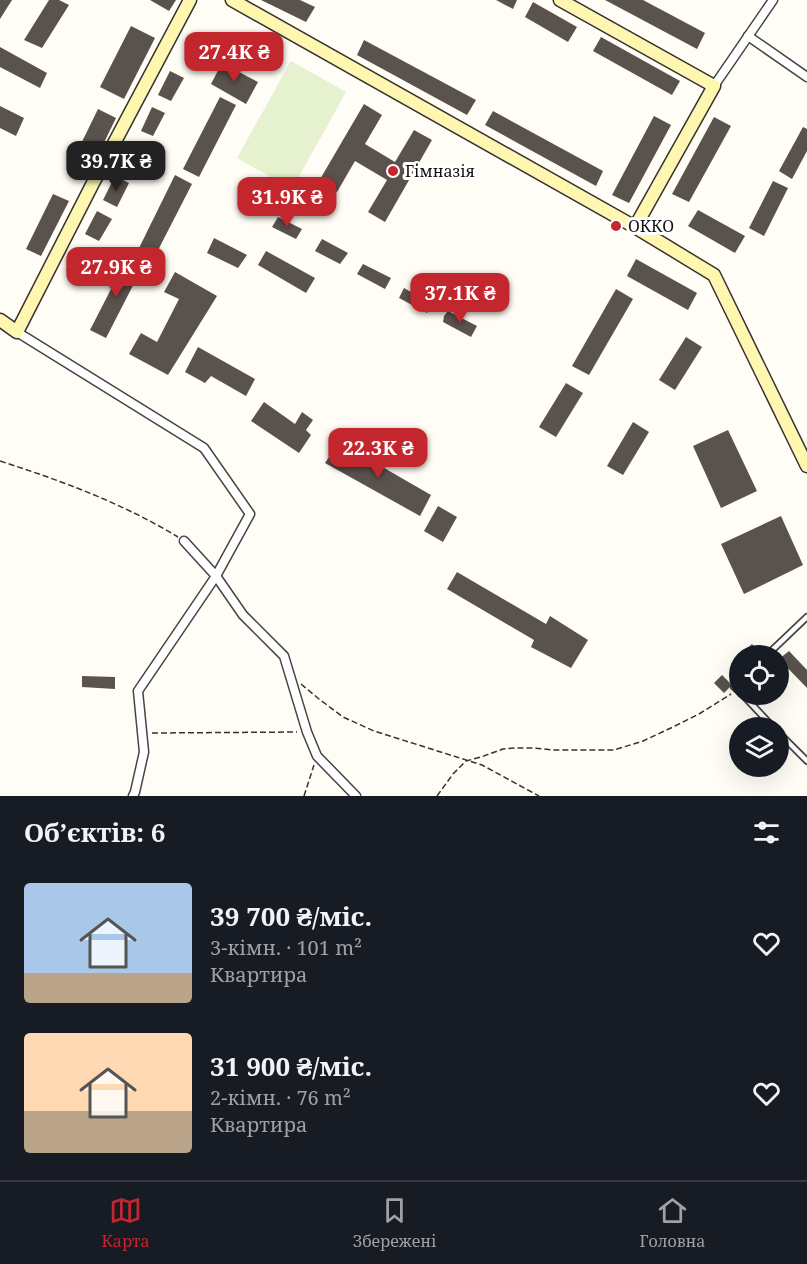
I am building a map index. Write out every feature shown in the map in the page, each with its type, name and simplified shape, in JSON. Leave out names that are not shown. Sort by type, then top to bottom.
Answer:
[{"type":"street","points":[[17,332],[190,0]]},
{"type":"street","points":[[232,0],[635,227],[714,275],[807,466]]},
{"type":"street","points":[[560,0],[714,86]]},
{"type":"street","points":[[635,227],[714,86],[773,0]]},
{"type":"street","points":[[748,36],[807,77]]},
{"type":"street","points":[[0,320],[204,448],[250,514],[216,576],[138,691],[144,752],[133,796]]},
{"type":"street","points":[[184,541],[216,576],[243,615],[284,656],[307,732],[317,756],[356,796]]},
{"type":"lane","points":[[778,645],[807,617]]},
{"type":"lane","points":[[752,705],[763,717]]},
{"type":"lane","points":[[789,743],[807,761]]},
{"type":"path","points":[[0,461],[111,501],[184,541]]},
{"type":"path","points":[[290,673],[319,699],[344,717],[374,731],[482,765],[538,796]]},
{"type":"path","points":[[437,796],[466,761],[503,749],[614,750],[643,741],[729,698]]},
{"type":"path","points":[[142,733],[307,732]]},
{"type":"path","points":[[304,796],[317,756]]},
{"type":"green space","points":[[291,61],[346,92],[292,189],[237,158]]},
{"type":"building","points":[[0,0],[12,0],[0,19]]},
{"type":"building","points":[[49,0],[59,0],[69,5],[42,48],[24,40]]},
{"type":"building","points":[[150,0],[176,0],[169,11]]},
{"type":"building","points":[[261,0],[300,0],[315,7],[306,22]]},
{"type":"building","points":[[496,0],[517,0],[513,9]]},
{"type":"building","points":[[605,0],[643,0],[705,33],[697,49]]},
{"type":"building","points":[[533,2],[577,27],[568,42],[525,17]]},
{"type":"building","points":[[131,26],[155,38],[124,99],[100,87]]},
{"type":"building","points":[[601,37],[680,81],[672,95],[593,51]]},
{"type":"building","points":[[364,40],[476,100],[467,115],[357,55]]},
{"type":"building","points":[[0,47],[47,73],[40,88],[0,67]]},
{"type":"building","points":[[222,63],[258,82],[246,104],[211,84]]},
{"type":"building","points":[[170,71],[184,78],[171,101],[158,95]]},
{"type":"building","points":[[220,97],[236,105],[199,177],[183,169]]},
{"type":"building","name":"Гімназія","points":[[364,104],[382,115],[365,144],[395,162],[414,130],[432,140],[385,222],[368,212],[387,180],[355,161],[337,192],[319,181]]},
{"type":"building","points":[[0,106],[24,118],[16,136],[0,128]]},
{"type":"building","points":[[152,107],[165,113],[153,136],[141,131]]},
{"type":"building","points":[[98,109],[116,118],[94,163],[76,154]]},
{"type":"building","points":[[493,111],[603,171],[596,186],[485,125]]},
{"type":"building","points":[[654,116],[671,125],[629,203],[612,195]]},
{"type":"building","points":[[714,117],[731,126],[689,202],[672,194]]},
{"type":"building","points":[[803,127],[807,129],[807,151],[792,179],[779,171]]},
{"type":"building","points":[[133,142],[147,149],[136,172],[121,165]]},
{"type":"building","points":[[175,175],[192,184],[155,256],[139,248]]},
{"type":"building","points":[[115,176],[129,183],[117,207],[103,200]]},
{"type":"building","points":[[773,181],[788,188],[764,236],[749,228]]},
{"type":"building","points":[[53,194],[69,201],[41,256],[26,249]]},
{"type":"building","points":[[698,210],[745,236],[735,253],[688,226]]},
{"type":"building","points":[[97,211],[112,219],[99,241],[85,234]]},
{"type":"building","points":[[278,217],[302,229],[296,239],[272,227]]},
{"type":"building","points":[[214,238],[247,255],[238,268],[207,253]]},
{"type":"building","points":[[322,239],[348,253],[340,264],[315,251]]},
{"type":"building","points":[[79,247],[93,254],[79,277],[66,270]]},
{"type":"building","points":[[266,251],[315,278],[306,293],[258,265]]},
{"type":"building","points":[[127,258],[143,266],[106,338],[90,330]]},
{"type":"building","points":[[636,259],[697,293],[688,310],[627,276]]},
{"type":"building","points":[[363,264],[391,278],[385,289],[357,274]]},
{"type":"building","points":[[175,272],[217,296],[168,375],[129,354],[141,333],[157,342],[179,299],[164,292]]},
{"type":"building","points":[[404,288],[432,304],[427,313],[399,298]]},
{"type":"building","points":[[616,289],[633,299],[589,375],[572,366]]},
{"type":"building","points":[[448,311],[477,326],[471,337],[443,322]]},
{"type":"building","points":[[686,337],[702,347],[675,390],[659,380]]},
{"type":"building","points":[[198,347],[255,379],[246,396],[211,376],[205,383],[185,372]]},
{"type":"building","points":[[566,383],[583,393],[556,437],[539,427]]},
{"type":"building","points":[[264,402],[295,424],[302,412],[313,420],[306,430],[311,435],[299,453],[251,421]]},
{"type":"building","points":[[633,422],[649,432],[623,475],[607,466]]},
{"type":"building","points":[[728,430],[757,491],[721,508],[693,446]]},
{"type":"building","points":[[339,442],[431,495],[420,516],[325,463]]},
{"type":"building","points":[[438,506],[457,517],[443,542],[424,531]]},
{"type":"building","points":[[781,516],[803,565],[744,594],[721,544]]},
{"type":"building","points":[[457,572],[546,624],[550,616],[588,640],[571,668],[531,647],[534,640],[447,589]]},
{"type":"building","points":[[789,651],[807,670],[807,688],[789,669]]},
{"type":"building","points":[[722,675],[729,682],[729,688],[724,693],[714,683]]},
{"type":"building","points":[[82,676],[115,677],[115,689],[82,687]]},
{"type":"place","name":"Гімназія","points":[[393,171]]},
{"type":"place","name":"ОККО","points":[[616,226]]}]
